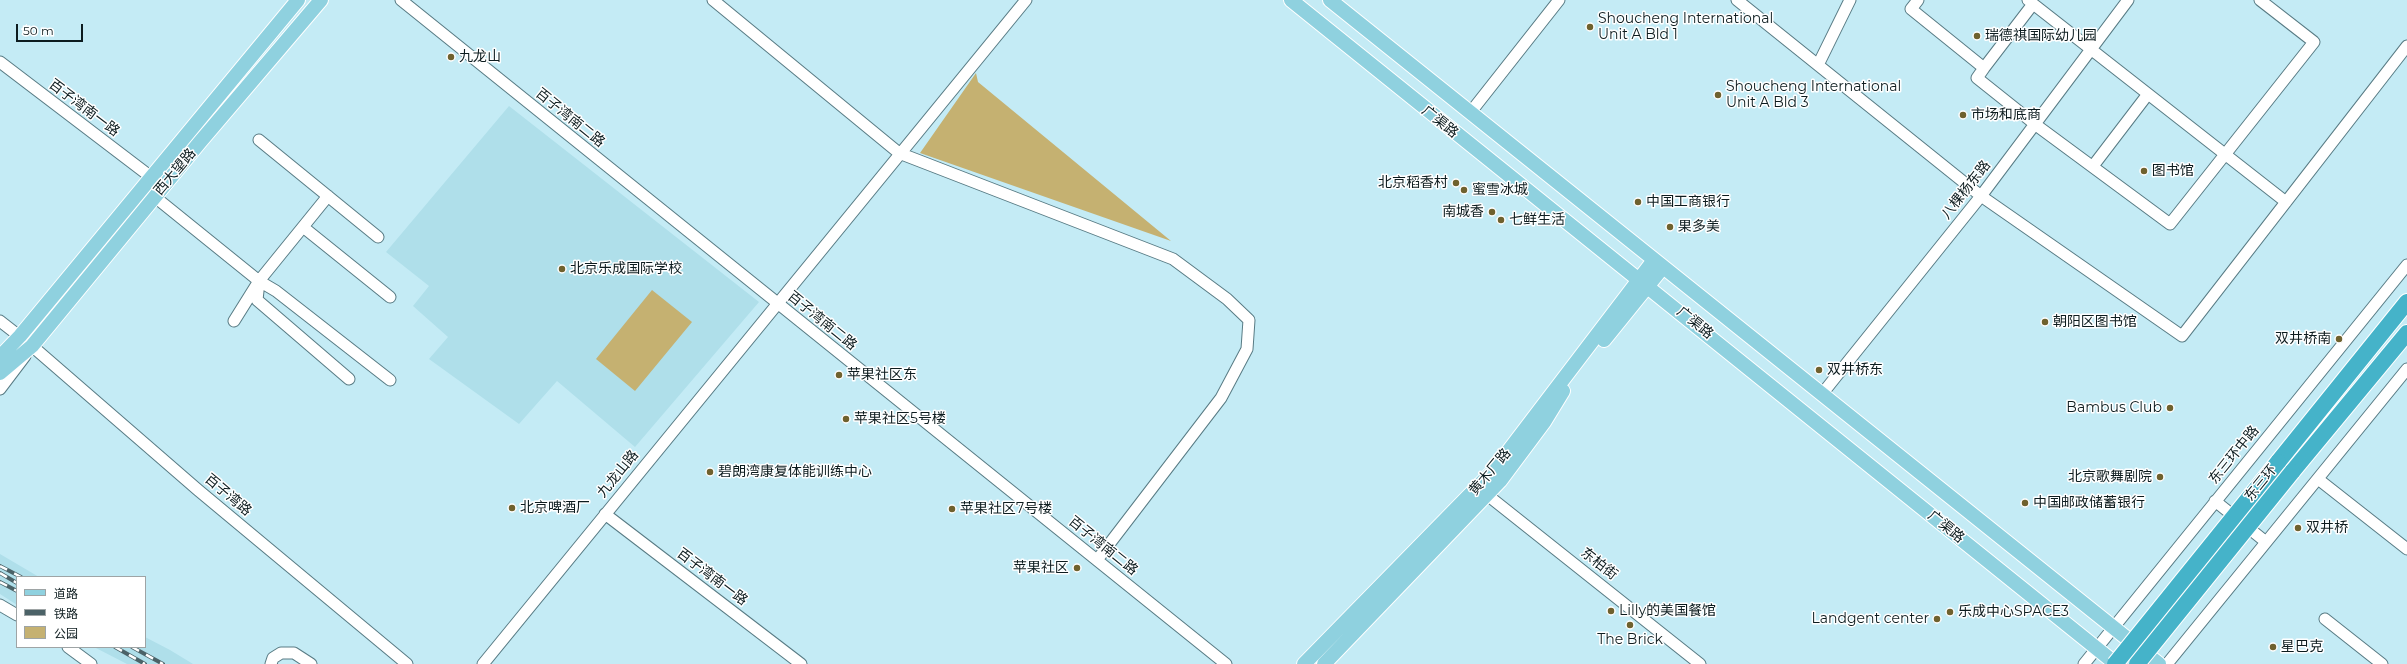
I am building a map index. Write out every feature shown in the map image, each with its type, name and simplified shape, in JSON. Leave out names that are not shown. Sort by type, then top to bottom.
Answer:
[{"type":"highway","points":[[2396,316],[2407,293]]},
{"type":"highway","name":"东三环","points":[[2116,664],[2407,302]]},
{"type":"highway","name":"东三环","points":[[2137,664],[2407,332]]},
{"type":"highway","points":[[2394,348],[2407,337]]},
{"type":"main road","name":"西大望路","points":[[0,357],[20,336],[298,0]]},
{"type":"main road","name":"西大望路","points":[[0,373],[32,346],[321,0]]},
{"type":"main road","name":"广渠路","points":[[1291,0],[1451,131],[1644,282],[2116,664]]},
{"type":"main road","name":"广渠路","points":[[1330,0],[2159,664]]},
{"type":"main road","name":"黄木厂路","points":[[1324,664],[1482,492],[1658,264]]},
{"type":"main road","name":"黄木厂路","points":[[1304,664],[1482,492]]},
{"type":"street","name":"百子湾南二路","points":[[400,0],[1226,664]]},
{"type":"street","points":[[713,0],[899,153],[1173,260],[1227,300],[1250,320],[1247,349],[1221,398],[1097,560]]},
{"type":"street","name":"九龙山路","points":[[483,664],[776,303],[1026,0]]},
{"type":"street","points":[[1470,113],[1560,0]]},
{"type":"street","points":[[1737,0],[1981,196],[2182,336],[2407,46]]},
{"type":"street","points":[[1818,64],[1850,0]]},
{"type":"street","points":[[1918,0],[1911,9],[1984,68]]},
{"type":"street","name":"八棵杨东路","points":[[1822,394],[1981,196],[2036,125],[2128,0]]},
{"type":"street","points":[[2260,0],[2314,42],[2226,154],[2170,224],[2036,125],[1977,78],[2031,2],[2226,154],[2286,202]]},
{"type":"street","name":"百子湾南一路","points":[[0,62],[151,177]]},
{"type":"street","points":[[2092,166],[2148,94]]},
{"type":"street","points":[[259,140],[378,237]]},
{"type":"street","points":[[234,321],[259,281],[328,196]]},
{"type":"street","points":[[155,197],[259,281],[276,291],[390,380]]},
{"type":"street","points":[[303,227],[390,297]]},
{"type":"street","name":"东三环中路","points":[[2084,664],[2407,265]]},
{"type":"street","points":[[259,281],[257,300],[349,379]]},
{"type":"street","points":[[0,321],[20,336]]},
{"type":"street","name":"百子湾路","points":[[20,336],[198,490],[407,664]]},
{"type":"street","name":"西大望路","points":[[0,348],[20,336]]},
{"type":"street","name":"西大望路","points":[[0,389],[32,346]]},
{"type":"street","points":[[2167,664],[2407,369]]},
{"type":"street","points":[[2318,479],[2407,549]]},
{"type":"street","name":"东柏街","points":[[1482,492],[1700,664]]},
{"type":"street","points":[[2215,501],[2266,542]]},
{"type":"street","name":"百子湾南一路","points":[[605,514],[801,664]]},
{"type":"street","points":[[0,605],[16,613]]},
{"type":"street","points":[[2325,619],[2382,664]]},
{"type":"street","points":[[69,648],[91,664]]},
{"type":"street","points":[[2097,648],[2107,664]]},
{"type":"street","points":[[271,664],[273,658],[281,653],[294,653],[311,664]]},
{"type":"shaded area","name":"北京乐成国际学校","points":[[509,106],[759,302],[635,447],[557,381],[519,424],[429,359],[448,337],[413,306],[429,286],[386,252]]},
{"type":"shaded area","points":[[0,554],[37,576],[16,576],[16,604],[0,594]]},
{"type":"shaded area","points":[[146,638],[193,664],[127,664],[96,648],[146,648]]},
{"type":"green space","points":[[976,73],[978,82],[1171,241],[920,153]]},
{"type":"green space","points":[[652,290],[692,322],[635,391],[596,359]]},
{"type":"railway","points":[[0,566],[19,576]]},
{"type":"railway","points":[[0,573],[16,582]]},
{"type":"railway","points":[[0,582],[16,590]]},
{"type":"railway","points":[[117,648],[145,664]]},
{"type":"railway","points":[[134,648],[163,664]]},
{"type":"place","name":"Shoucheng International Unit A Bld 1","points":[[1590,27]]},
{"type":"place","name":"瑞德祺国际幼儿园","points":[[1977,36]]},
{"type":"place","name":"九龙山","points":[[451,57]]},
{"type":"place","name":"Shoucheng International Unit A Bld 3","points":[[1718,95]]},
{"type":"place","name":"市场和底商","points":[[1963,115]]},
{"type":"place","name":"图书馆","points":[[2144,171]]},
{"type":"place","name":"北京稻香村","points":[[1456,183]]},
{"type":"place","name":"蜜雪冰城","points":[[1464,190]]},
{"type":"place","name":"中国工商银行","points":[[1638,202]]},
{"type":"place","name":"南城香","points":[[1492,212]]},
{"type":"place","name":"七鲜生活","points":[[1501,220]]},
{"type":"place","name":"果多美","points":[[1670,227]]},
{"type":"place","name":"北京乐成国际学校","points":[[562,269]]},
{"type":"place","name":"朝阳区图书馆","points":[[2045,322]]},
{"type":"place","name":"双井桥南","points":[[2339,339]]},
{"type":"place","name":"双井桥东","points":[[1819,370]]},
{"type":"place","name":"苹果社区东","points":[[839,375]]},
{"type":"place","name":"Bambus Club","points":[[2170,408]]},
{"type":"place","name":"苹果社区5号楼","points":[[846,419]]},
{"type":"place","name":"碧朗湾康复体能训练中心","points":[[710,472]]},
{"type":"place","name":"北京歌舞剧院","points":[[2160,477]]},
{"type":"place","name":"中国邮政储蓄银行","points":[[2025,503]]},
{"type":"place","name":"北京啤酒厂","points":[[512,508]]},
{"type":"place","name":"苹果社区7号楼","points":[[952,509]]},
{"type":"place","name":"双井桥","points":[[2298,528]]},
{"type":"place","name":"苹果社区","points":[[1077,568]]},
{"type":"place","name":"Lilly的美国餐馆","points":[[1611,611]]},
{"type":"place","name":"乐成中心SPACE3","points":[[1950,612]]},
{"type":"place","name":"Landgent center","points":[[1937,619]]},
{"type":"place","name":"The Brick","points":[[1630,625]]},
{"type":"place","name":"星巴克","points":[[2273,647]]}]
